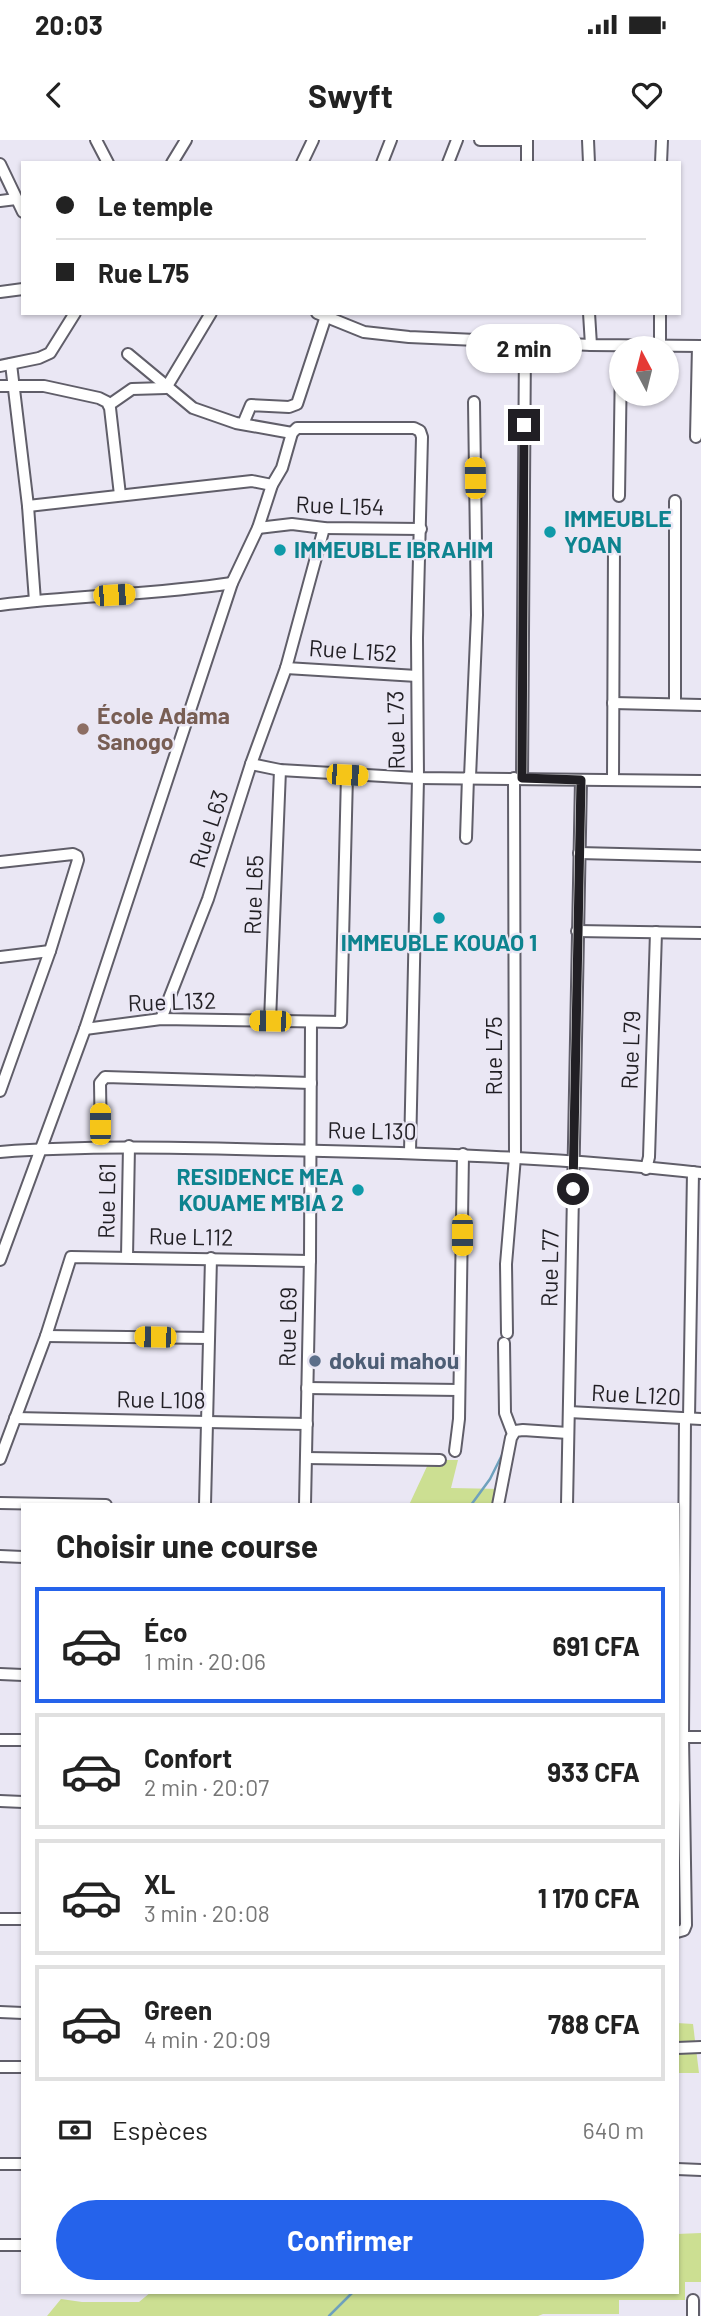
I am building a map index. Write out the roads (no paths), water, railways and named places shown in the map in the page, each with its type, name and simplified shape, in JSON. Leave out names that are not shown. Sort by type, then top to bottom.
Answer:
[{"type":"street","points":[[96,140],[107,161]]},
{"type":"street","points":[[173,161],[186,140]]},
{"type":"street","points":[[303,161],[313,140]]},
{"type":"street","points":[[383,161],[391,140]]},
{"type":"street","points":[[449,161],[457,140]]},
{"type":"street","points":[[480,140],[527,140],[527,161]]},
{"type":"street","points":[[589,140],[589,161]]},
{"type":"street","points":[[661,161],[662,140]]},
{"type":"street","points":[[0,164],[21,208]]},
{"type":"street","points":[[0,201],[16,199]]},
{"type":"street","points":[[0,292],[21,289]]},
{"type":"street","points":[[35,601],[28,506],[14,384],[5,365],[50,353],[74,315]]},
{"type":"street","points":[[166,388],[211,315]]},
{"type":"street","points":[[243,424],[251,405],[289,407],[297,404],[323,315],[364,332],[409,337],[609,346]]},
{"type":"street","points":[[589,315],[590,345]]},
{"type":"street","points":[[660,315],[660,336]]},
{"type":"street","name":"Rue L75","points":[[513,1434],[505,1413],[505,1338],[507,1242],[515,1157],[525,342]]},
{"type":"street","points":[[679,346],[700,346],[696,437]]},
{"type":"street","points":[[0,1260],[85,1029],[232,583],[258,528],[295,430],[243,424],[213,417],[194,408],[166,388],[128,354]]},
{"type":"street","points":[[0,386],[44,386],[99,398],[108,405],[120,495]]},
{"type":"street","points":[[108,405],[132,389],[166,388]]},
{"type":"street","points":[[466,838],[477,615],[474,402]]},
{"type":"street","points":[[619,496],[620,406]]},
{"type":"street","name":"Rue L73","points":[[295,430],[414,428],[420,431],[422,437],[410,1152]]},
{"type":"street","points":[[28,506],[252,481],[272,485]]},
{"type":"street","points":[[675,501],[675,704]]},
{"type":"street","name":"Rue L154","points":[[258,528],[292,524],[324,528],[421,530]]},
{"type":"street","name":"Rue L63","points":[[161,1019],[208,899],[251,764],[286,668],[324,528]]},
{"type":"street","points":[[613,779],[614,545]]},
{"type":"street","points":[[0,605],[187,590],[232,583]]},
{"type":"street","name":"Rue L152","points":[[286,668],[417,676]]},
{"type":"street","points":[[613,703],[701,705]]},
{"type":"street","points":[[251,764],[280,771],[418,778],[701,781]]},
{"type":"street","name":"Rue L65","points":[[270,1021],[280,771]]},
{"type":"street","name":"Rue L132","points":[[85,1029],[161,1019],[338,1023],[342,1018],[347,775]]},
{"type":"street","name":"Rue L77","points":[[567,1503],[581,780]]},
{"type":"street","points":[[579,853],[701,856]]},
{"type":"street","points":[[0,862],[73,854],[78,860],[50,951],[0,1091]]},
{"type":"street","points":[[578,931],[701,933]]},
{"type":"street","name":"Rue L79","points":[[646,1169],[649,1157],[656,932]]},
{"type":"street","points":[[0,957],[50,951]]},
{"type":"street","name":"Rue L69","points":[[304,1503],[310,1261],[311,1022]]},
{"type":"street","points":[[0,1051],[13,1050]]},
{"type":"street","points":[[101,1147],[100,1083],[105,1077],[311,1083]]},
{"type":"street","name":"Rue L130","points":[[0,1152],[129,1146],[410,1152],[573,1161],[697,1173]]},
{"type":"street","name":"Rue L61","points":[[127,1257],[129,1146]]},
{"type":"street","points":[[455,1451],[459,1390],[463,1154]]},
{"type":"street","points":[[681,1931],[680,1737],[687,1418],[697,1173]]},
{"type":"street","name":"Rue L112","points":[[46,1336],[71,1257],[310,1261]]},
{"type":"street","points":[[205,1503],[211,1258]]},
{"type":"street","points":[[0,1459],[46,1336],[209,1338]]},
{"type":"street","points":[[307,1388],[459,1390]]},
{"type":"street","name":"Rue L120","points":[[569,1412],[701,1419]]},
{"type":"street","name":"Rue L108","points":[[15,1419],[307,1424]]},
{"type":"street","points":[[498,1503],[513,1434],[523,1430],[568,1433]]},
{"type":"street","points":[[306,1458],[440,1460]]},
{"type":"street","points":[[0,1503],[21,1503]]},
{"type":"street","points":[[0,1556],[21,1557]]},
{"type":"street","points":[[0,1674],[21,1675]]},
{"type":"street","points":[[680,1737],[701,1737]]},
{"type":"street","points":[[0,1740],[21,1740]]},
{"type":"street","points":[[0,1801],[21,1802]]},
{"type":"street","points":[[0,1919],[21,1919]]},
{"type":"street","points":[[0,2012],[21,2012]]},
{"type":"street","points":[[679,2048],[701,2047]]},
{"type":"street","points":[[0,2067],[21,2067]]},
{"type":"street","points":[[0,2164],[21,2164]]},
{"type":"street","points":[[679,2169],[701,2170]]},
{"type":"street","points":[[0,2245],[21,2245]]},
{"type":"street","points":[[693,2300],[693,2316]]},
{"type":"waterway","points":[[472,1503],[490,1479],[502,1455]]},
{"type":"waterway","points":[[329,2316],[351,2294]]},
{"type":"place","name":"IMMEUBLE YOAN","points":[[550,532]]},
{"type":"place","name":"IMMEUBLE IBRAHIM","points":[[280,550]]},
{"type":"place","name":"École Adama Sanogo","points":[[83,729]]},
{"type":"place","name":"IMMEUBLE KOUAO 1","points":[[439,918]]},
{"type":"place","name":"RESIDENCE MEA KOUAME M'BIA 2","points":[[358,1190]]},
{"type":"place","name":"dokui mahou","points":[[315,1361]]}]
